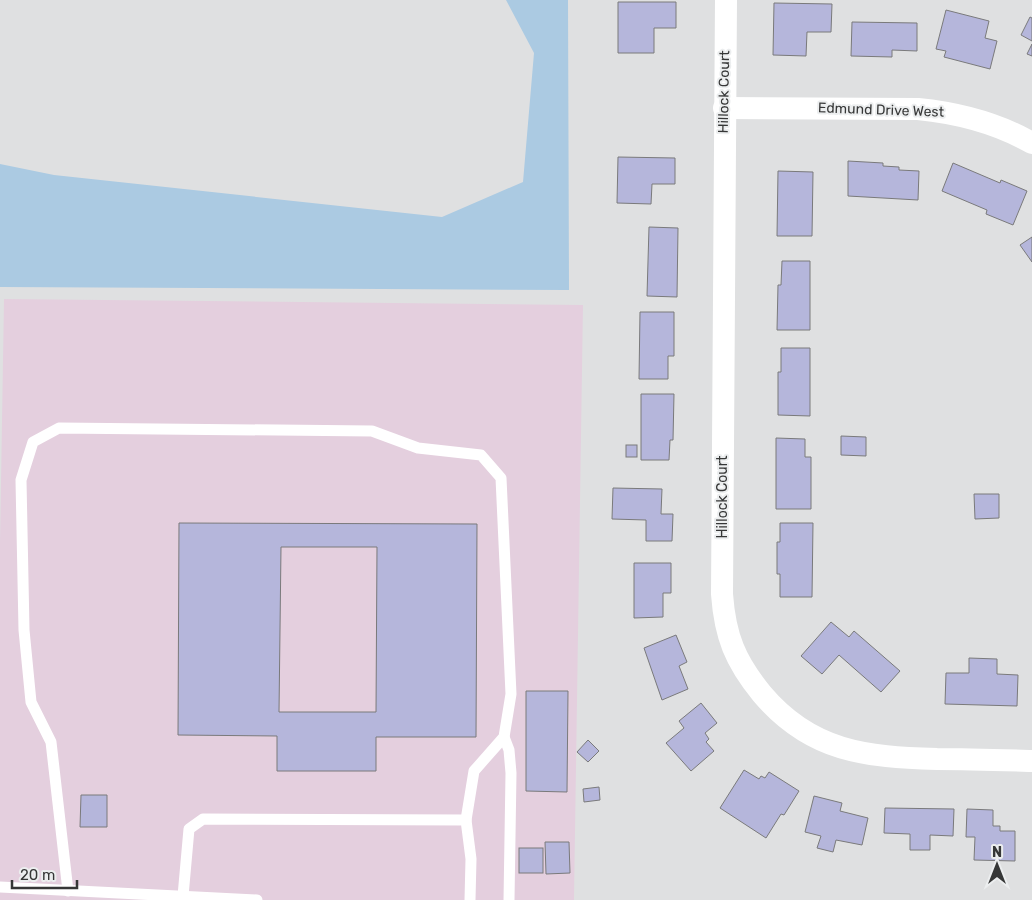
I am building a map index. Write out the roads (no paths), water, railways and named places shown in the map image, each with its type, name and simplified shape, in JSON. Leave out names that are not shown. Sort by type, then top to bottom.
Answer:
[{"type":"street","name":"Hillock Court","points":[[726,0],[722,594],[726,631],[734,653],[755,685],[787,719],[815,737],[836,747],[884,757],[1032,761]]},
{"type":"street","name":"Edmund Drive West","points":[[724,108],[918,109],[949,112],[972,118],[1032,143]]},
{"type":"lane","points":[[68,891],[51,742],[31,702],[24,630],[21,480],[33,442],[59,428],[372,431],[418,448],[481,455],[501,478],[511,694],[504,737],[509,750],[511,773],[509,900]]},
{"type":"lane","points":[[470,900],[471,859],[466,820],[474,771],[504,737]]},
{"type":"lane","points":[[182,896],[189,829],[203,819],[466,820]]},
{"type":"lane","points":[[0,887],[257,900]]}]
